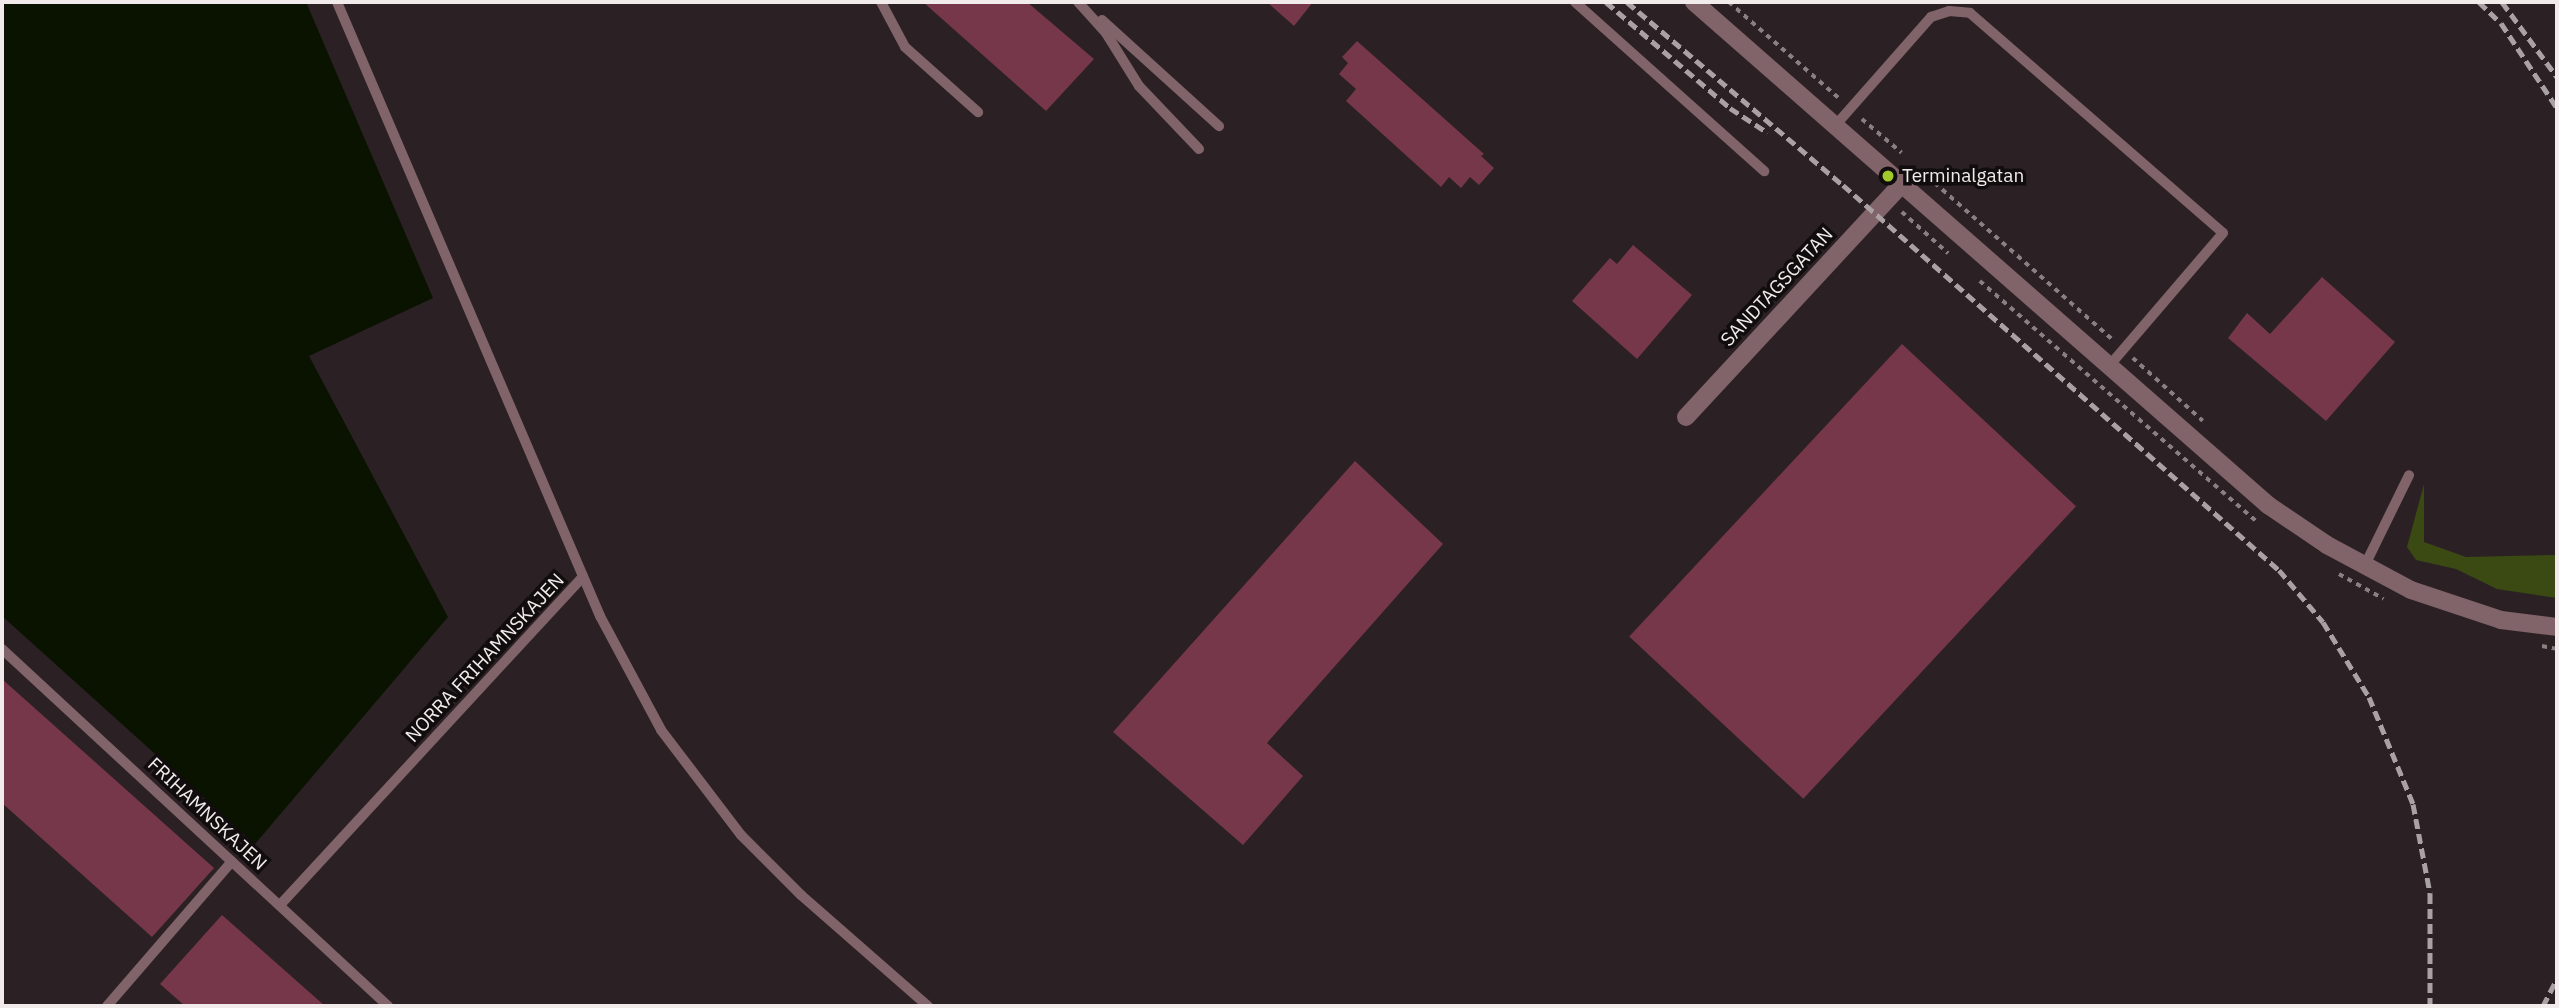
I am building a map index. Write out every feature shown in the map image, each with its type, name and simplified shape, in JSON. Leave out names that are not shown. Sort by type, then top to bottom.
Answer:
[{"type":"street","points":[[1694,2],[1900,186],[2268,505],[2411,590],[2501,620],[2557,627]]},
{"type":"street","name":"SANDTAGSGATAN","points":[[1686,417],[1900,186]]},
{"type":"lane","name":"NORRA FRIHAMNSKAJEN","points":[[280,905],[583,577],[337,2]]},
{"type":"lane","points":[[881,2],[905,47],[978,112]]},
{"type":"lane","points":[[1080,2],[1219,126]]},
{"type":"lane","points":[[1080,2],[1106,33],[1139,86],[1199,149]]},
{"type":"lane","points":[[1575,2],[1764,171]]},
{"type":"lane","points":[[1834,127],[1931,17],[1949,11],[1970,13],[2223,233],[2108,367]]},
{"type":"lane","points":[[2365,565],[2409,475]]},
{"type":"lane","points":[[583,577],[622,662],[661,730],[741,835],[801,895],[928,1006]]},
{"type":"lane","name":"FRIHAMNSKAJEN","points":[[2,649],[388,1006]]},
{"type":"lane","points":[[107,1006],[232,861]]},
{"type":"path","points":[[1729,2],[1902,153]]},
{"type":"path","points":[[1935,183],[2207,424]]},
{"type":"path","points":[[1887,199],[1948,253]]},
{"type":"green space","points":[[2424,484],[2424,542],[2466,557],[2557,555],[2557,598],[2497,589],[2456,569],[2416,560],[2407,547]]},
{"type":"shaded area","points":[[2,2],[306,2],[433,298],[309,356],[448,617],[255,844],[2,616]]},
{"type":"building","points":[[923,2],[1027,2],[1094,59],[1046,111]]},
{"type":"building","points":[[1267,2],[1313,2],[1294,26]]},
{"type":"building","points":[[1357,41],[1484,154],[1481,156],[1494,168],[1479,185],[1470,177],[1461,188],[1449,177],[1441,187],[1346,101],[1356,89],[1339,74],[1348,63],[1342,57]]},
{"type":"building","points":[[1633,245],[1692,295],[1637,359],[1572,301],[1610,258],[1617,264]]},
{"type":"building","points":[[2322,277],[2395,342],[2326,421],[2228,338],[2247,313],[2270,334]]},
{"type":"building","points":[[1902,344],[2076,506],[1803,799],[1629,637]]},
{"type":"building","points":[[1355,461],[1443,544],[1267,743],[1303,776],[1243,845],[1113,732]]},
{"type":"building","points":[[2,679],[214,868],[152,937],[2,803]]},
{"type":"building","points":[[222,915],[325,1006],[185,1006],[160,984]]},
{"type":"railway","points":[[1606,2],[1730,108],[1768,133]]},
{"type":"railway","points":[[1627,2],[1843,185],[2279,570],[2323,622],[2369,697],[2413,804],[2430,893],[2430,1006]]},
{"type":"railway","points":[[2479,2],[2501,23],[2557,108]]},
{"type":"railway","points":[[2502,2],[2557,77]]},
{"type":"railway","points":[[2543,1006],[2557,979]]},
{"type":"place","name":"Terminalgatan","points":[[1888,176]]}]
